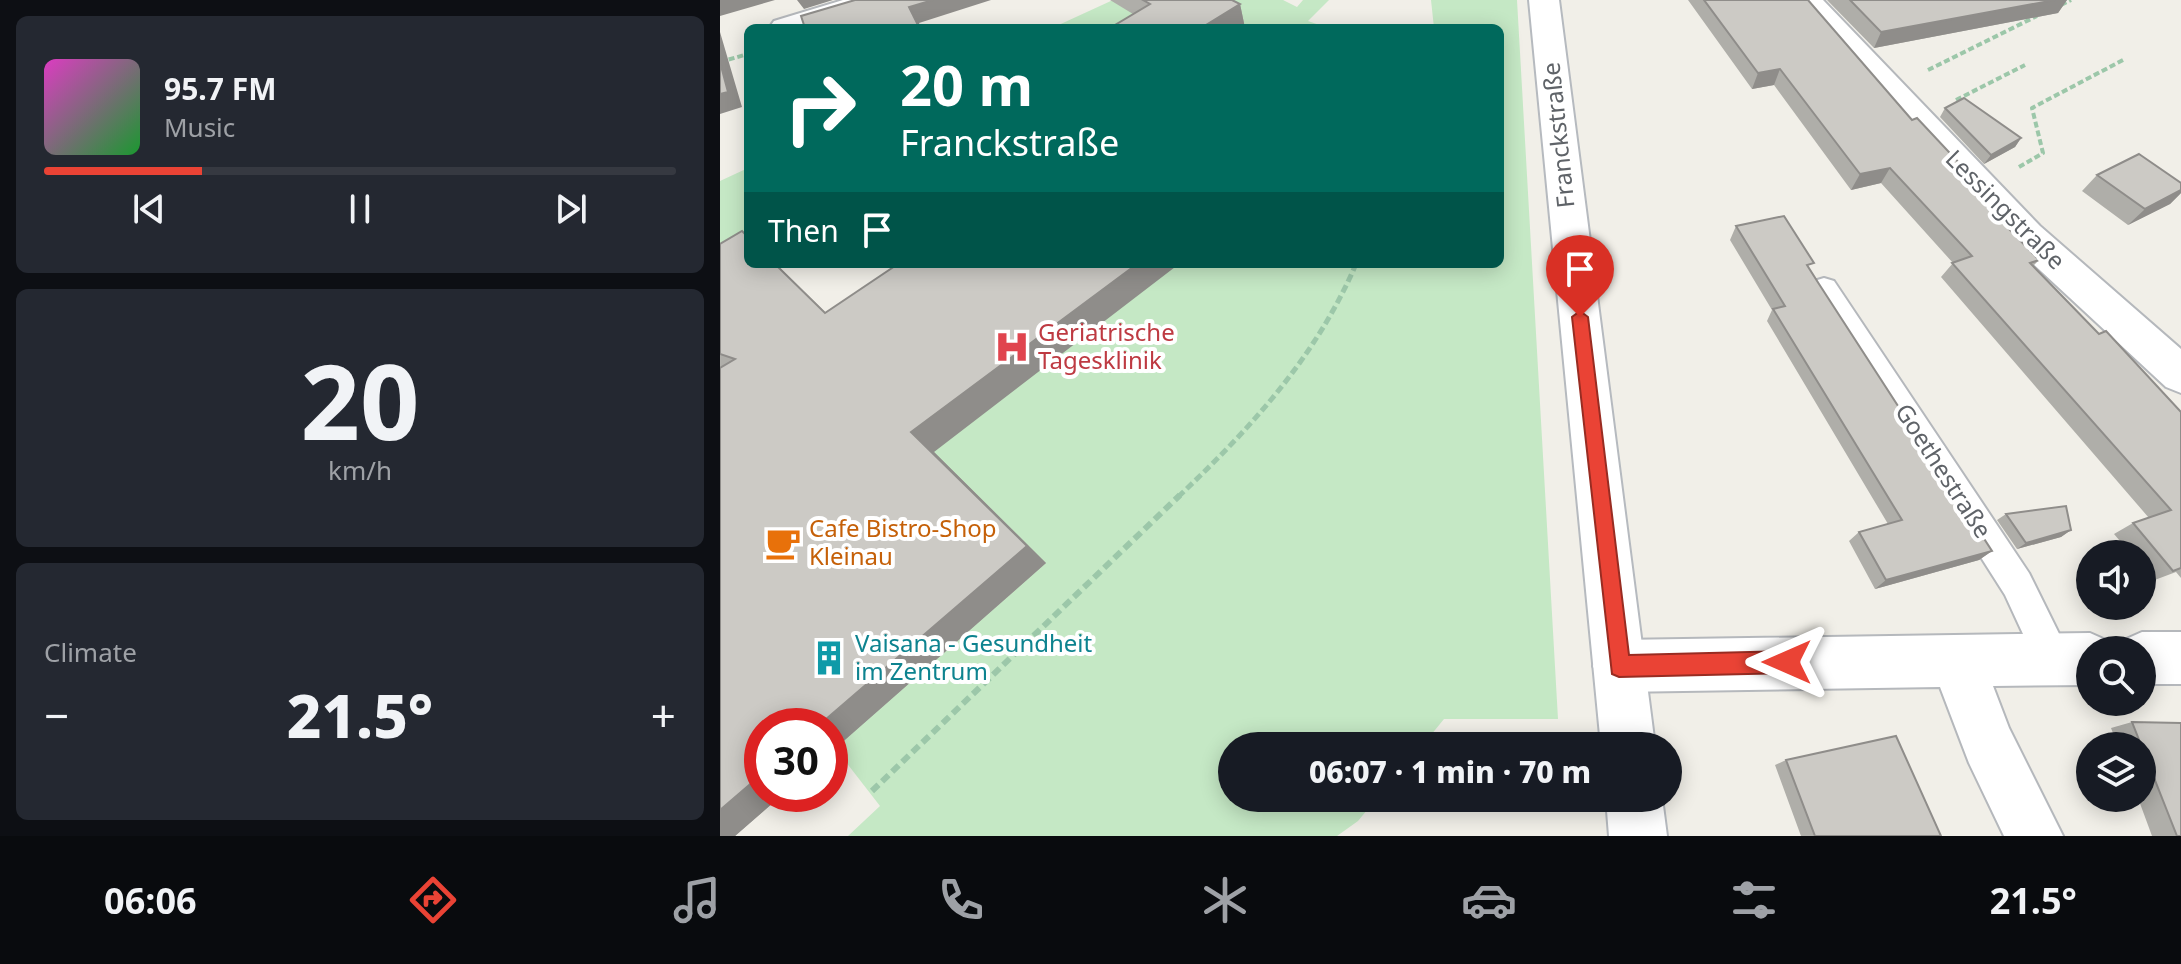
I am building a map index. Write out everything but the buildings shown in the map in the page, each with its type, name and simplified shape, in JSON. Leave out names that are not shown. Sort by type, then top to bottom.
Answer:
[{"type":"street","points":[[798,24],[875,0]]},
{"type":"street","name":"Franckstraße","points":[[1544,0],[1626,732]]},
{"type":"street","name":"Lessingstraße","points":[[1806,0],[1978,186],[2103,308],[2181,375]]},
{"type":"street","points":[[2156,658],[2181,658]]},
{"type":"street","name":"Goethestraße","points":[[1619,666],[2072,659]]},
{"type":"street","points":[[1957,662],[1988,744],[2034,836]]},
{"type":"street","points":[[1635,812],[1638,836]]},
{"type":"lane","name":"Goethestraße","points":[[1824,288],[2017,584],[2072,659]]},
{"type":"path","points":[[2057,7],[2071,0]]},
{"type":"path","points":[[1886,86],[1901,83],[2042,14]]},
{"type":"path","points":[[720,62],[744,55]]},
{"type":"path","points":[[1978,186],[2043,153],[2032,108],[2123,60]]},
{"type":"path","points":[[1915,118],[1929,114],[2025,65]]},
{"type":"path","points":[[872,791],[1237,439],[1299,366],[1354,268]]},
{"type":"green space","points":[[1113,0],[1283,0],[1297,7],[1303,0],[1329,0],[1308,21],[1317,24],[1061,24]]},
{"type":"green space","points":[[1431,0],[1517,0],[1558,719],[1444,719],[1433,732],[1218,732],[1218,812],[1365,812],[1337,836],[848,836],[880,806],[848,765],[848,708],[841,708],[873,492],[1167,268],[1504,268],[1504,24],[1434,24]]},
{"type":"green space","points":[[744,170],[744,268],[761,268],[720,284],[720,181]]},
{"type":"place","name":"Geriatrische Tagesklinik","points":[[1012,347]]},
{"type":"place","name":"Cafe Bistro-Shop Kleinau","points":[[783,543]]},
{"type":"place","name":"Vaisana - Gesundheit im Zentrum","points":[[829,658]]},
{"type":"route","points":[[1580,317],[1619,666],[1787,662]]}]
